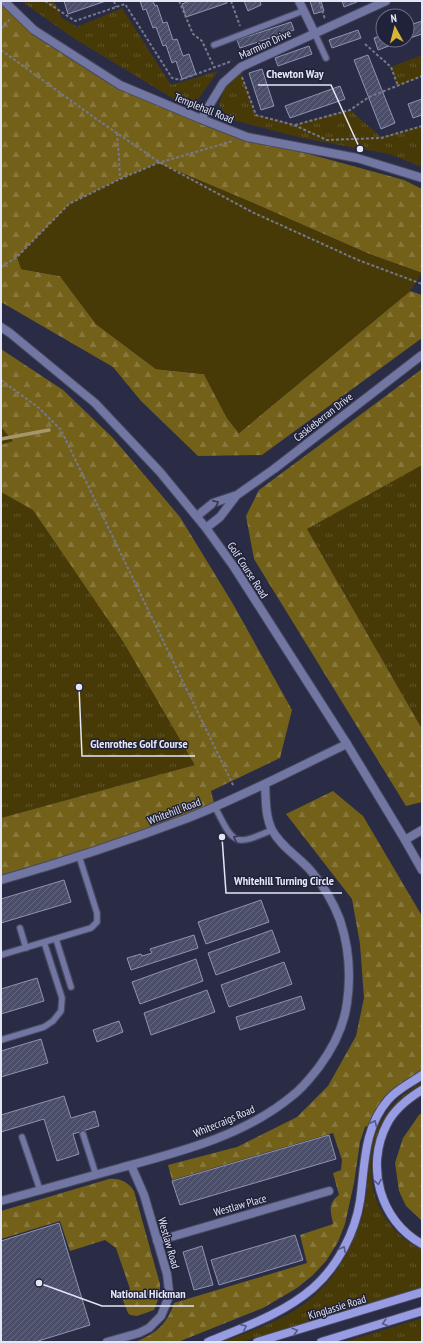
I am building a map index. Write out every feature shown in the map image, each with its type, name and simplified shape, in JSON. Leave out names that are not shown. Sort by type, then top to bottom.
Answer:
[{"type":"main road","points":[[208,1342],[276,1313],[296,1302],[314,1287],[331,1268],[344,1248],[360,1203],[364,1158],[372,1125],[388,1100],[401,1088],[422,1075]]},
{"type":"main road","points":[[422,1090],[413,1095],[394,1113],[387,1124],[380,1140],[376,1168],[382,1198],[388,1211],[398,1225],[408,1235],[422,1244]]},
{"type":"main road","name":"Kinglassie Road","points":[[257,1342],[422,1292]]},
{"type":"main road","points":[[321,1342],[422,1311]]},
{"type":"street","name":"Templehall Road","points":[[4,1],[34,30],[120,85],[247,137],[357,158],[422,178]]},
{"type":"street","points":[[299,1],[315,34]]},
{"type":"street","name":"Marmion Drive","points":[[201,119],[223,83],[241,66],[329,28],[386,1]]},
{"type":"street","name":"Golf Course Road","points":[[1,327],[95,403],[160,472],[197,516],[234,567],[347,744],[422,870]]},
{"type":"street","name":"Caskieberran Drive","points":[[197,516],[213,504],[237,495],[274,469],[422,355]]},
{"type":"street","name":"Caskieberran Drive","points":[[206,528],[220,517],[237,495]]},
{"type":"street","name":"Whitehill Road","points":[[1,880],[79,856],[188,818],[265,784],[347,744]]},
{"type":"street","name":"Whitecraigs Road","points":[[1,1201],[189,1148],[221,1137],[246,1126],[271,1112],[293,1096],[308,1081],[327,1056],[346,1013],[349,989],[349,971],[346,941],[339,919],[326,894],[311,871],[285,846],[272,830],[266,808],[265,784]]},
{"type":"street","points":[[405,840],[422,830]]},
{"type":"street","name":"Westlaw Road","points":[[107,1342],[139,1333],[149,1328],[160,1316],[168,1299],[167,1274],[144,1195],[131,1165]]},
{"type":"street","name":"Westlaw Place","points":[[157,1241],[329,1191]]},
{"type":"lane","points":[[214,45],[303,11]]},
{"type":"lane","points":[[315,34],[326,58]]},
{"type":"lane","points":[[215,807],[226,830],[237,839],[244,841],[272,830]]},
{"type":"lane","points":[[1,956],[91,928],[98,922],[97,913],[79,856]]},
{"type":"lane","points":[[20,928],[26,948]]},
{"type":"lane","points":[[56,939],[71,987]]},
{"type":"lane","points":[[1,1040],[44,1027],[53,1021],[61,1011],[62,998],[44,942]]},
{"type":"lane","points":[[83,1134],[96,1175]]},
{"type":"lane","points":[[22,1137],[40,1190]]},
{"type":"path","points":[[45,1],[75,21],[125,4],[172,78],[180,80],[234,61]]},
{"type":"path","points":[[114,1],[116,7]]},
{"type":"path","points":[[179,1],[193,34],[202,41],[214,68]]},
{"type":"path","points":[[231,1],[243,34]]},
{"type":"path","points":[[319,1],[329,28]]},
{"type":"path","points":[[365,44],[391,67],[398,86]]},
{"type":"path","points":[[1,50],[159,162],[252,212],[358,260],[422,284]]},
{"type":"path","points":[[241,66],[241,73],[256,115],[294,125],[327,140],[381,138],[422,126]]},
{"type":"path","points":[[294,125],[350,110],[369,97],[422,76]]},
{"type":"path","points":[[117,133],[120,178]]},
{"type":"path","points":[[1,266],[17,256],[69,204],[120,178],[159,162],[247,137]]},
{"type":"path","points":[[1,380],[39,408],[60,430],[238,796]]},
{"type":"green space","points":[[1,1],[34,30],[120,85],[247,137],[404,180],[422,189],[422,273],[369,254],[158,163],[120,179],[69,204],[21,269],[60,276],[96,324],[156,369],[204,374],[227,418],[239,433],[410,291],[422,295],[422,338],[262,455],[198,456],[141,401],[113,367],[1,302]]},
{"type":"green space","points":[[21,1],[54,1],[62,18],[77,27],[122,8],[171,85],[218,71],[197,101],[174,99],[75,39]]},
{"type":"green space","points":[[422,55],[422,76],[398,86],[391,67]]},
{"type":"green space","points":[[241,73],[256,115],[294,125],[350,110],[381,137],[422,126],[422,167],[389,154],[302,138],[229,119],[219,105],[225,86]]},
{"type":"green space","points":[[158,163],[369,254],[422,273],[410,291],[239,433],[227,418],[204,374],[156,369],[96,324],[60,276],[21,269],[17,257],[69,204],[120,179]]},
{"type":"green space","points":[[1,349],[63,390],[113,438],[180,517],[233,604],[292,710],[280,758],[211,791],[215,807],[1,880],[1,818],[195,765],[124,643],[33,510],[1,492],[1,445],[13,441],[1,427]]},
{"type":"green space","points":[[422,369],[422,465],[307,529],[422,729],[422,802],[406,806],[254,559],[246,516],[259,490]]},
{"type":"green space","points":[[1,404],[120,608],[195,765],[1,818]]},
{"type":"green space","points":[[422,465],[422,729],[307,529]]},
{"type":"green space","points":[[333,791],[363,816],[422,916],[422,1075],[401,1089],[372,1125],[365,1127],[360,1142],[354,1183],[345,1224],[338,1242],[326,1261],[313,1275],[297,1288],[263,1308],[178,1342],[135,1342],[149,1336],[164,1323],[174,1303],[307,1263],[300,1235],[333,1224],[331,1205],[335,1198],[339,1195],[333,1173],[341,1170],[342,1160],[333,1133],[172,1180],[168,1165],[237,1147],[297,1117],[328,1086],[356,1036],[364,998],[360,944],[352,899],[286,814]]},
{"type":"green space","points":[[422,1082],[422,1084],[400,1101],[384,1121],[375,1144],[371,1168],[374,1192],[383,1214],[399,1234],[422,1250],[422,1288],[241,1342],[222,1342],[284,1317],[316,1294],[333,1275],[347,1253],[358,1229],[366,1198],[372,1144],[381,1122],[394,1104],[412,1088]]},
{"type":"green space","points":[[422,1113],[422,1221],[406,1206],[399,1191],[395,1163],[403,1138]]},
{"type":"green space","points":[[109,1179],[123,1181],[134,1191],[160,1284],[157,1304],[154,1310],[137,1316],[130,1315],[128,1313],[122,1298],[130,1289],[116,1248],[105,1240],[70,1251],[60,1221],[1,1239],[1,1211]]},
{"type":"green space","points":[[422,1318],[422,1342],[344,1342]]},
{"type":"building","points":[[64,1],[106,1],[68,14]]},
{"type":"building","points":[[140,1],[153,1],[155,6],[157,5],[163,23],[167,22],[173,40],[177,39],[183,56],[189,54],[196,74],[182,79],[176,61],[172,63],[166,45],[163,46],[156,27],[153,28],[146,9],[143,10]]},
{"type":"building","points":[[190,1],[227,1],[227,3],[186,17],[182,4]]},
{"type":"building","points":[[244,1],[260,1],[261,5],[248,11]]},
{"type":"building","points":[[310,1],[321,1],[324,11],[314,14]]},
{"type":"building","points":[[342,1],[356,1],[357,2],[344,7]]},
{"type":"building","points":[[422,21],[422,34],[415,36],[415,23]]},
{"type":"building","points":[[291,22],[294,30],[240,48],[237,40]]},
{"type":"building","points":[[358,30],[361,38],[332,48],[329,40]]},
{"type":"building","points":[[309,46],[312,54],[278,66],[275,58]]},
{"type":"building","points":[[368,55],[395,123],[381,129],[354,60]]},
{"type":"building","points":[[262,69],[274,106],[261,110],[249,73]]},
{"type":"building","points":[[340,86],[345,99],[290,118],[285,106]]},
{"type":"building","points":[[422,99],[422,115],[413,118],[408,104]]},
{"type":"building","points":[[64,880],[71,902],[1,923],[1,899]]},
{"type":"building","points":[[261,900],[269,922],[206,944],[198,922]]},
{"type":"building","points":[[272,930],[280,952],[216,975],[208,953]]},
{"type":"building","points":[[194,935],[198,948],[131,970],[127,958],[152,953],[150,949]]},
{"type":"building","points":[[196,959],[203,981],[140,1004],[132,982]]},
{"type":"building","points":[[284,962],[292,984],[229,1007],[221,985]]},
{"type":"building","points":[[37,978],[44,1001],[1,1014],[1,989]]},
{"type":"building","points":[[207,990],[215,1012],[151,1035],[144,1013]]},
{"type":"building","points":[[301,996],[305,1009],[240,1030],[236,1017]]},
{"type":"building","points":[[119,1021],[123,1032],[97,1042],[93,1030]]},
{"type":"building","points":[[41,1039],[48,1063],[1,1077],[1,1051]]},
{"type":"building","points":[[64,1096],[71,1118],[95,1111],[99,1126],[73,1134],[79,1154],[57,1161],[44,1119],[1,1132],[1,1115]]},
{"type":"building","points":[[329,1135],[336,1159],[180,1205],[172,1181]]},
{"type":"building","points":[[59,1223],[90,1325],[35,1342],[1,1342],[1,1241]]},
{"type":"building","points":[[295,1235],[303,1260],[219,1285],[211,1260]]},
{"type":"building","points":[[202,1246],[213,1285],[194,1290],[183,1252]]},
{"type":"waterway","points":[[1,439],[49,430]]},
{"type":"place","name":"Chewton Way","points":[[360,149]]},
{"type":"place","name":"Glenrothes Golf Course","points":[[79,687]]},
{"type":"place","name":"Whitehill Turning Circle","points":[[222,837]]},
{"type":"place","name":"National Hickman","points":[[39,1283]]}]
